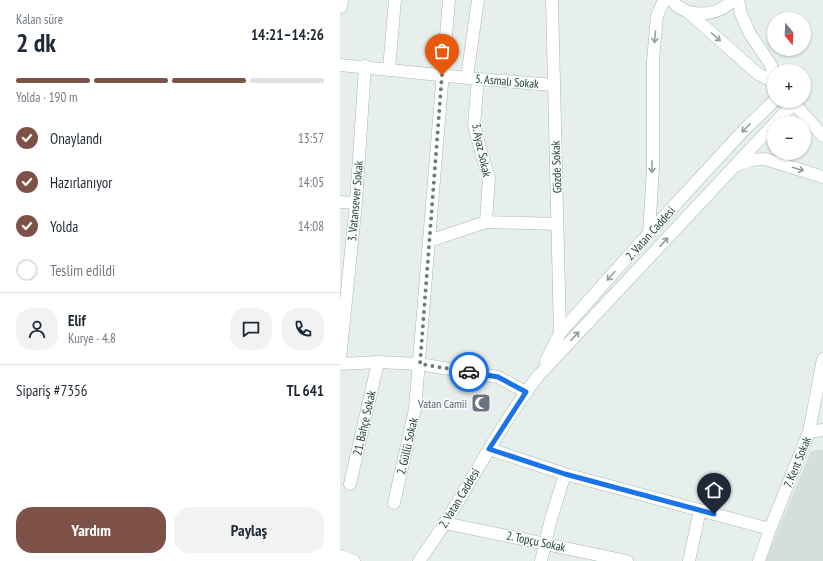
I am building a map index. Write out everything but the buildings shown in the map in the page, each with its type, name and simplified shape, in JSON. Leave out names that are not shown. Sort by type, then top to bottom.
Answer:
[{"type":"street","points":[[340,7],[342,0]]},
{"type":"street","points":[[389,69],[395,0]]},
{"type":"street","name":"2. Güllü Sokak","points":[[394,502],[415,410],[449,0]]},
{"type":"street","name":"3. Ayaz Sokak","points":[[478,0],[472,78],[474,125],[489,177],[486,222]]},
{"type":"street","name":"Gözde Sokak","points":[[552,0],[560,333]]},
{"type":"street","points":[[649,233],[653,168],[653,61],[657,16],[664,0]]},
{"type":"street","points":[[671,0],[674,4],[687,11],[758,74],[767,78]]},
{"type":"street","points":[[687,11],[701,14],[715,12],[727,6],[733,0]]},
{"type":"street","points":[[738,0],[741,14],[750,34],[770,64]]},
{"type":"street","name":"5. Asmalı Sokak","points":[[340,64],[554,85]]},
{"type":"street","name":"3. Vatansever Sokak","points":[[340,359],[356,203],[365,66]]},
{"type":"street","name":"2. Vatan Caddesi","points":[[539,375],[560,333],[649,233],[742,132],[767,108]]},
{"type":"street","name":"2. Vatan Caddesi","points":[[780,116],[788,108]]},
{"type":"street","points":[[798,108],[823,136]]},
{"type":"street","name":"2. Vatan Caddesi","points":[[419,561],[445,523],[489,449],[526,392],[539,375],[767,131]]},
{"type":"street","points":[[734,166],[752,160],[765,159],[823,177]]},
{"type":"street","points":[[340,202],[356,203]]},
{"type":"street","points":[[429,241],[486,222],[558,224]]},
{"type":"street","name":"7. Kent Sokak","points":[[759,561],[770,529],[809,432],[823,359]]},
{"type":"street","points":[[340,364],[378,362],[420,364],[498,377],[526,392]]},
{"type":"street","name":"21. Bahçe Sokak","points":[[350,484],[378,362]]},
{"type":"street","points":[[809,432],[823,430]]},
{"type":"street","points":[[489,449],[565,474],[770,529]]},
{"type":"street","points":[[541,561],[551,519],[565,474]]},
{"type":"street","points":[[690,561],[700,510]]},
{"type":"street","name":"2. Topçu Sokak","points":[[445,523],[627,561]]},
{"type":"street","points":[[340,556],[354,561]]},
{"type":"shaded area","points":[[823,450],[823,561],[765,561],[811,451]]},
{"type":"way so far","points":[[442,75],[420,364],[469,372]]},
{"type":"place","name":"Vatan Camii","points":[[481,403]]},
{"type":"route","points":[[469,372],[498,377],[526,392],[489,449],[565,474],[714,514]]}]
